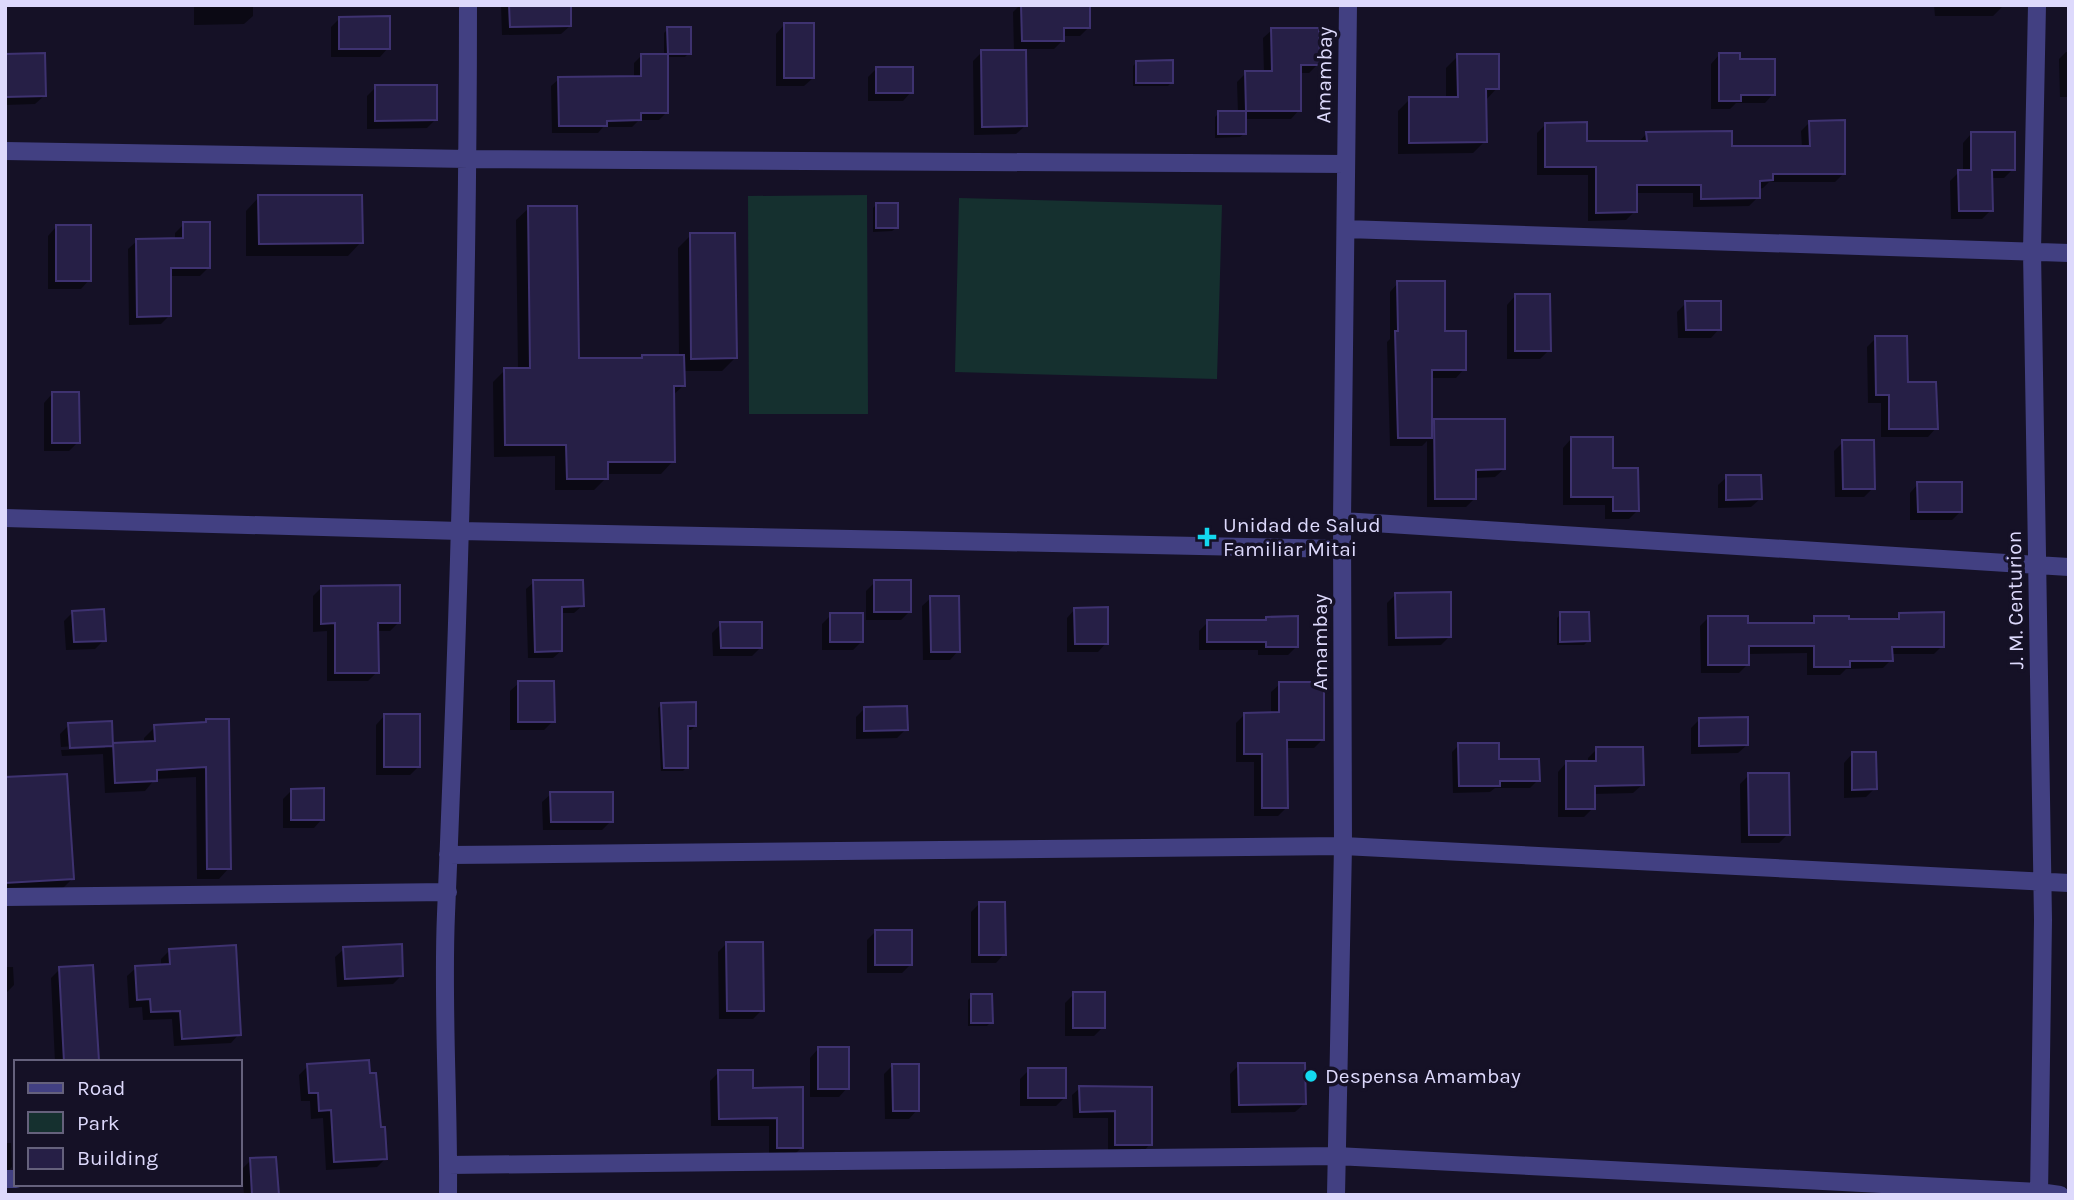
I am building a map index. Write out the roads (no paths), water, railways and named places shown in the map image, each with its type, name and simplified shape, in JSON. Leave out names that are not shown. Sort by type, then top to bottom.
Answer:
[{"type":"street","points":[[448,1195],[446,915],[460,531],[468,159],[468,5]]},
{"type":"street","name":"Amambay","points":[[1336,1195],[1343,846],[1342,522],[1348,5]]},
{"type":"street","name":"J. M. Centurion","points":[[2037,5],[2032,251],[2042,881],[2039,1193]]},
{"type":"street","points":[[5,151],[468,159],[1346,164]]},
{"type":"street","points":[[1346,229],[2069,253]]},
{"type":"street","points":[[5,518],[460,531],[1343,549]]},
{"type":"street","points":[[1342,522],[2069,567]]},
{"type":"street","points":[[448,855],[1343,846],[2069,883]]},
{"type":"street","points":[[5,897],[448,892]]},
{"type":"street","points":[[448,1165],[1336,1156],[2060,1195]]},
{"type":"place","name":"Unidad de Salud Familiar Mitai","points":[[1207,537]]},
{"type":"place","name":"Despensa Amambay","points":[[1311,1076]]}]
